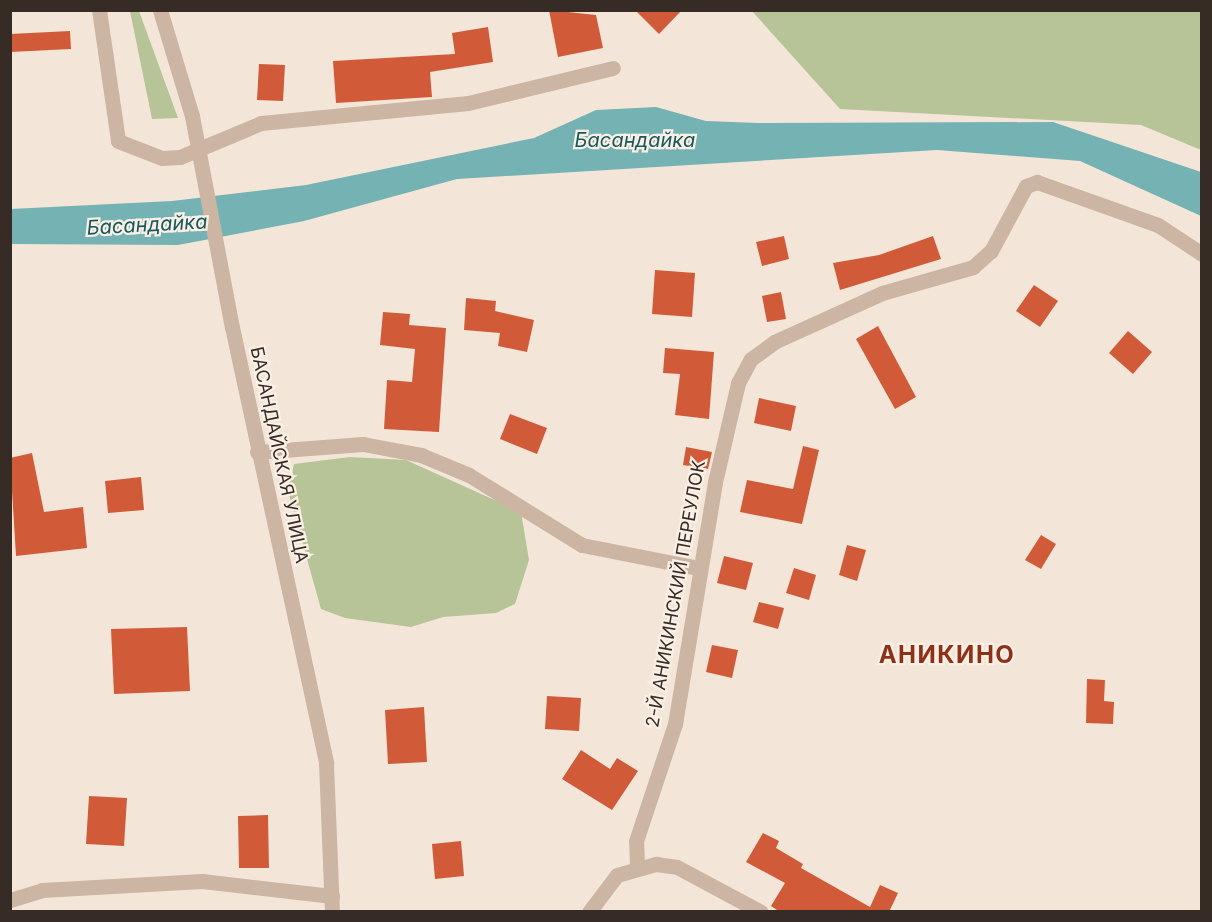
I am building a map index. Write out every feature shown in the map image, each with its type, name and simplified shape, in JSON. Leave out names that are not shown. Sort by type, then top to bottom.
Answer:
[{"type":"street","points":[[99,10],[118,141],[162,158],[180,157],[261,123],[468,103],[613,68]]},
{"type":"street","name":"БАСАНДАЙСКАЯ УЛИЦА","points":[[160,10],[192,116],[257,453],[326,763],[332,904]]},
{"type":"street","name":"2-Й АНИКИНСКИЙ ПЕРЕУЛОК","points":[[637,865],[636,841],[675,724],[699,568],[738,383],[751,359],[774,342],[882,294],[973,267],[991,251],[1026,186],[1036,182],[1158,225],[1202,254]]},
{"type":"street","points":[[257,453],[363,444],[421,455],[469,475],[582,545],[699,568]]},
{"type":"street","points":[[589,912],[617,875],[637,865],[677,867],[761,912]]},
{"type":"street","points":[[10,900],[42,890],[202,881],[332,904]]},
{"type":"green space","points":[[130,11],[139,11],[178,118],[152,119]]},
{"type":"green space","points":[[752,11],[1201,11],[1201,150],[1141,125],[840,109]]},
{"type":"green space","points":[[350,457],[406,460],[521,512],[529,560],[515,604],[496,613],[443,617],[411,627],[345,618],[321,609],[288,491],[294,464]]},
{"type":"water","name":"Басандайка","points":[[656,107],[706,121],[758,123],[1053,122],[1201,172],[1201,216],[1080,161],[937,150],[457,179],[304,221],[178,245],[11,244],[11,209],[172,201],[306,185],[534,138],[596,110]]},
{"type":"building","points":[[549,10],[596,15],[603,48],[558,57]]},
{"type":"building","points":[[635,10],[682,10],[659,34]]},
{"type":"building","points":[[488,27],[493,62],[430,72],[432,97],[336,103],[333,61],[455,54],[452,33]]},
{"type":"building","points":[[70,31],[71,49],[10,52],[10,34]]},
{"type":"building","points":[[259,64],[285,65],[283,101],[257,100]]},
{"type":"building","points":[[784,236],[789,259],[762,266],[756,242]]},
{"type":"building","points":[[933,236],[941,259],[840,290],[833,263],[879,255]]},
{"type":"building","points":[[655,270],[695,273],[692,317],[652,314]]},
{"type":"building","points":[[1034,285],[1058,301],[1040,327],[1016,311]]},
{"type":"building","points":[[781,292],[786,319],[767,322],[762,296]]},
{"type":"building","points":[[466,298],[496,301],[495,311],[534,320],[527,352],[498,346],[500,333],[464,330]]},
{"type":"building","points":[[383,312],[410,314],[409,325],[446,328],[439,432],[384,429],[387,380],[412,382],[415,349],[380,345]]},
{"type":"building","points":[[878,326],[916,397],[895,409],[856,339]]},
{"type":"building","points":[[1128,331],[1152,352],[1133,374],[1109,353]]},
{"type":"building","points":[[665,348],[714,352],[709,419],[675,415],[680,374],[663,373]]},
{"type":"building","points":[[759,398],[796,406],[791,431],[754,423]]},
{"type":"building","points":[[510,414],[547,428],[537,454],[500,439]]},
{"type":"building","points":[[803,446],[819,450],[802,524],[740,512],[747,480],[793,489]]},
{"type":"building","points":[[686,447],[712,452],[708,469],[683,465]]},
{"type":"building","points":[[32,453],[44,512],[83,507],[87,548],[16,556],[10,458]]},
{"type":"building","points":[[141,477],[144,510],[108,513],[105,481]]},
{"type":"building","points":[[1041,535],[1056,544],[1041,569],[1025,560]]},
{"type":"building","points":[[847,545],[866,550],[857,581],[839,575]]},
{"type":"building","points":[[724,556],[753,563],[746,590],[717,583]]},
{"type":"building","points":[[794,568],[816,575],[809,600],[786,593]]},
{"type":"building","points":[[759,602],[784,608],[778,629],[753,622]]},
{"type":"building","points":[[187,627],[190,691],[114,694],[111,629]]},
{"type":"building","points":[[712,645],[738,650],[732,678],[706,672]]},
{"type":"building","points":[[1087,679],[1105,680],[1104,701],[1114,702],[1113,724],[1086,723]]},
{"type":"building","points":[[547,696],[581,698],[579,731],[545,729]]},
{"type":"building","points":[[424,707],[427,762],[388,764],[385,710]]},
{"type":"building","points":[[581,750],[610,769],[617,758],[638,771],[612,810],[562,779]]},
{"type":"building","points":[[89,796],[127,798],[124,846],[86,844]]},
{"type":"building","points":[[268,815],[269,868],[239,868],[238,816]]},
{"type":"building","points":[[763,833],[779,841],[776,848],[803,864],[801,868],[870,907],[880,885],[898,893],[889,912],[780,912],[771,906],[785,883],[746,862]]},
{"type":"building","points":[[461,841],[464,876],[435,879],[432,844]]},
{"type":"district","name":"АНИКИНО","points":[[947,655]]}]
